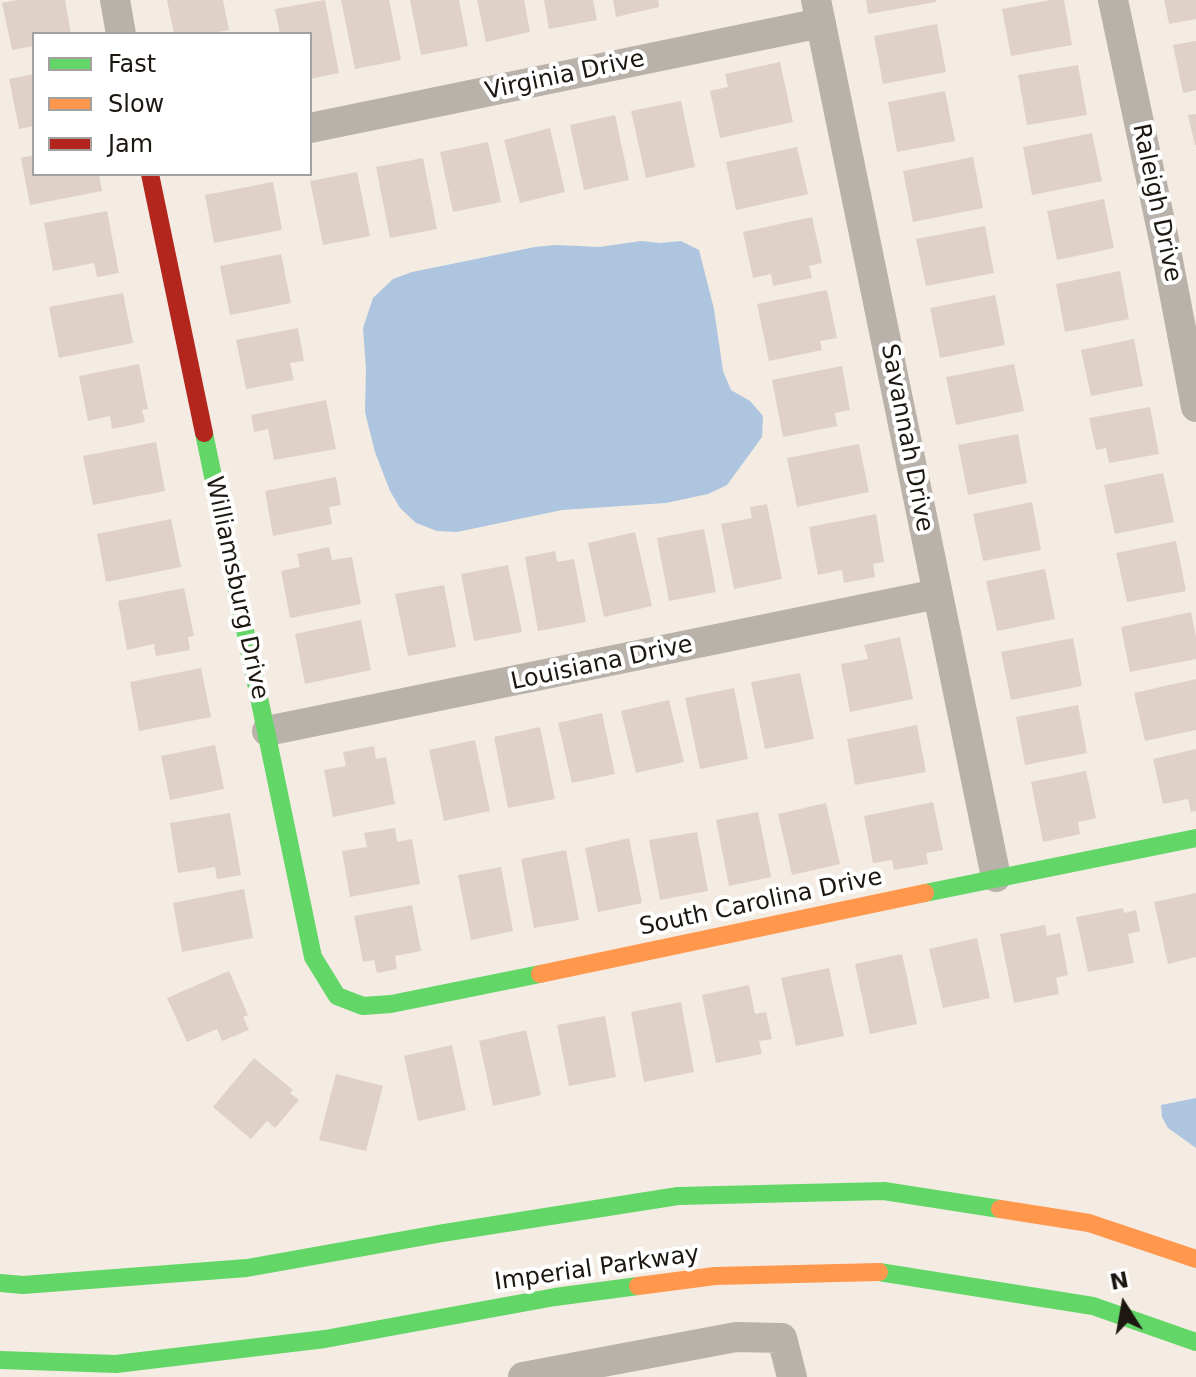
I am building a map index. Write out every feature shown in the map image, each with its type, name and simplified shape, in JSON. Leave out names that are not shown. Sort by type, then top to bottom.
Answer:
[{"type":"main road","name":"Williamsburg Drive","points":[[150,176],[313,957],[337,996]]},
{"type":"main road","name":"South Carolina Drive","points":[[337,996],[363,1006],[391,1004],[1196,838]]},
{"type":"main road","points":[[0,1283],[23,1285],[247,1268],[678,1196],[884,1191],[1089,1223],[1196,1259]]},
{"type":"main road","name":"Imperial Parkway","points":[[0,1360],[116,1364],[325,1339],[555,1297],[715,1276],[876,1271],[1093,1306],[1196,1342]]},
{"type":"street","points":[[115,0],[121,32]]},
{"type":"street","name":"Raleigh Drive","points":[[1113,0],[1196,407]]},
{"type":"street","name":"Virginia Drive","points":[[312,128],[818,12]]},
{"type":"street","name":"Savannah Drive","points":[[818,12],[996,877]]},
{"type":"street","name":"Louisiana Drive","points":[[267,731],[937,594]]},
{"type":"street","points":[[523,1377],[736,1337],[782,1338],[792,1377]]},
{"type":"water","points":[[641,241],[681,241],[699,250],[714,309],[723,371],[731,390],[750,401],[763,416],[762,437],[727,485],[708,494],[666,503],[562,510],[457,532],[437,531],[416,523],[400,508],[390,491],[375,452],[365,412],[363,328],[373,298],[393,279],[412,272],[535,247],[599,247]]},
{"type":"water","points":[[1196,1098],[1196,1148],[1168,1128],[1162,1117],[1161,1105]]},
{"type":"building","points":[[65,0],[71,32],[32,32],[32,46],[12,50],[2,3]]},
{"type":"building","points":[[167,0],[223,0],[229,30],[174,32]]},
{"type":"building","points":[[325,0],[339,73],[312,79],[312,32],[280,32],[275,9]]},
{"type":"building","points":[[341,0],[389,0],[401,60],[355,69]]},
{"type":"building","points":[[410,0],[459,0],[468,46],[421,55]]},
{"type":"building","points":[[477,0],[524,0],[530,32],[486,42]]},
{"type":"building","points":[[544,0],[593,0],[597,20],[549,29]]},
{"type":"building","points":[[613,0],[658,0],[659,7],[616,17]]},
{"type":"building","points":[[866,0],[936,0],[936,2],[868,14]]},
{"type":"building","points":[[1064,0],[1072,45],[1011,56],[1002,9]]},
{"type":"building","points":[[1164,0],[1196,0],[1196,19],[1169,24]]},
{"type":"building","points":[[937,24],[946,72],[883,84],[874,36]]},
{"type":"building","points":[[1196,41],[1196,90],[1183,93],[1173,45]]},
{"type":"building","points":[[780,62],[793,122],[720,138],[710,91],[728,87],[725,74]]},
{"type":"building","points":[[1078,65],[1087,115],[1027,125],[1018,75]]},
{"type":"building","points":[[32,74],[32,126],[19,129],[9,79]]},
{"type":"building","points":[[945,91],[955,141],[897,152],[888,102]]},
{"type":"building","points":[[681,101],[695,167],[646,178],[631,111]]},
{"type":"building","points":[[1196,114],[1196,145],[1195,145],[1188,115]]},
{"type":"building","points":[[615,115],[629,180],[584,190],[570,125]]},
{"type":"building","points":[[550,128],[565,192],[520,203],[504,140]]},
{"type":"building","points":[[1092,133],[1102,181],[1032,195],[1023,147]]},
{"type":"building","points":[[488,142],[501,202],[453,212],[440,152]]},
{"type":"building","points":[[797,147],[808,194],[736,210],[726,162]]},
{"type":"building","points":[[32,155],[32,176],[99,176],[102,191],[30,205],[21,158]]},
{"type":"building","points":[[973,157],[983,208],[913,222],[903,171]]},
{"type":"building","points":[[423,158],[437,229],[390,238],[376,167]]},
{"type":"building","points":[[357,172],[370,236],[323,245],[310,181]]},
{"type":"building","points":[[273,182],[282,230],[214,243],[205,195]]},
{"type":"building","points":[[1104,199],[1114,248],[1057,260],[1047,211]]},
{"type":"building","points":[[107,211],[119,273],[97,277],[94,263],[53,271],[44,223]]},
{"type":"building","points":[[812,217],[822,263],[809,266],[812,278],[773,286],[771,274],[753,278],[743,232]]},
{"type":"building","points":[[985,226],[994,273],[926,286],[916,239]]},
{"type":"building","points":[[281,254],[291,303],[230,315],[220,266]]},
{"type":"building","points":[[1120,271],[1129,319],[1065,332],[1056,284]]},
{"type":"building","points":[[827,290],[837,338],[820,341],[822,350],[769,361],[757,304]]},
{"type":"building","points":[[123,293],[133,343],[59,358],[49,307]]},
{"type":"building","points":[[995,295],[1005,345],[940,358],[930,308]]},
{"type":"building","points":[[298,328],[304,361],[290,363],[294,380],[246,389],[236,340]]},
{"type":"building","points":[[1134,339],[1143,386],[1091,396],[1081,350]]},
{"type":"building","points":[[139,364],[148,409],[142,410],[145,422],[112,429],[110,416],[88,421],[79,376]]},
{"type":"building","points":[[1014,364],[1024,411],[956,425],[946,377]]},
{"type":"building","points":[[842,366],[850,410],[835,413],[837,426],[783,437],[772,380]]},
{"type":"building","points":[[326,400],[336,449],[274,460],[268,429],[254,432],[251,415]]},
{"type":"building","points":[[1150,407],[1159,454],[1109,463],[1106,448],[1096,450],[1089,418]]},
{"type":"building","points":[[1018,434],[1027,483],[968,495],[958,445]]},
{"type":"building","points":[[156,442],[165,491],[93,505],[83,456]]},
{"type":"building","points":[[859,444],[869,492],[797,507],[787,458]]},
{"type":"building","points":[[1163,473],[1174,522],[1115,534],[1104,485]]},
{"type":"building","points":[[336,477],[341,505],[329,507],[332,524],[273,536],[265,491]]},
{"type":"building","points":[[1032,502],[1041,550],[983,561],[973,514]]},
{"type":"building","points":[[767,504],[782,579],[734,589],[721,524],[752,518],[750,507]]},
{"type":"building","points":[[876,514],[884,562],[873,564],[875,577],[844,583],[842,570],[818,575],[809,527]]},
{"type":"building","points":[[171,519],[181,567],[106,582],[97,534]]},
{"type":"building","points":[[704,529],[716,592],[669,601],[657,538]]},
{"type":"building","points":[[635,532],[652,606],[604,617],[588,543]]},
{"type":"building","points":[[1176,541],[1186,591],[1127,602],[1116,553]]},
{"type":"building","points":[[329,547],[332,560],[352,557],[361,604],[290,618],[281,571],[300,567],[297,554]]},
{"type":"building","points":[[555,551],[557,562],[574,559],[586,622],[538,631],[525,557]]},
{"type":"building","points":[[508,565],[522,632],[474,641],[461,574]]},
{"type":"building","points":[[1045,569],[1055,619],[997,631],[986,581]]},
{"type":"building","points":[[444,585],[456,647],[408,656],[395,594]]},
{"type":"building","points":[[184,588],[194,636],[188,637],[190,650],[156,656],[154,644],[127,650],[118,601]]},
{"type":"building","points":[[1191,612],[1196,659],[1130,672],[1121,627]]},
{"type":"building","points":[[361,620],[371,670],[305,684],[295,634]]},
{"type":"building","points":[[900,637],[913,699],[850,712],[841,664],[868,659],[864,645]]},
{"type":"building","points":[[1073,638],[1082,686],[1011,700],[1001,652]]},
{"type":"building","points":[[201,668],[211,717],[139,731],[130,682]]},
{"type":"building","points":[[800,673],[814,739],[765,749],[751,682]]},
{"type":"building","points":[[1196,679],[1196,730],[1145,741],[1134,693]]},
{"type":"building","points":[[734,688],[748,759],[700,769],[685,698]]},
{"type":"building","points":[[669,700],[684,762],[636,773],[621,711]]},
{"type":"building","points":[[1078,705],[1087,753],[1025,765],[1016,717]]},
{"type":"building","points":[[602,713],[615,774],[572,783],[558,723]]},
{"type":"building","points":[[917,725],[926,772],[855,785],[847,739]]},
{"type":"building","points":[[540,727],[555,799],[508,808],[494,737]]},
{"type":"building","points":[[475,740],[490,811],[444,821],[429,750]]},
{"type":"building","points":[[215,745],[224,789],[170,800],[161,756]]},
{"type":"building","points":[[374,746],[376,759],[386,757],[395,804],[333,817],[324,770],[346,766],[343,752]]},
{"type":"building","points":[[1196,749],[1196,811],[1191,812],[1188,799],[1163,804],[1153,759]]},
{"type":"building","points":[[1086,771],[1096,818],[1078,822],[1080,834],[1043,842],[1031,782]]},
{"type":"building","points":[[933,802],[943,850],[926,853],[928,864],[894,870],[892,860],[873,863],[864,816]]},
{"type":"building","points":[[826,803],[840,864],[792,875],[778,814]]},
{"type":"building","points":[[758,812],[771,877],[729,886],[716,820]]},
{"type":"building","points":[[230,813],[241,875],[217,879],[215,867],[178,873],[170,823]]},
{"type":"building","points":[[395,828],[397,842],[412,839],[420,884],[350,897],[342,851],[367,847],[364,833]]},
{"type":"building","points":[[697,832],[708,891],[660,900],[649,840]]},
{"type":"building","points":[[629,838],[642,903],[598,912],[585,848]]},
{"type":"building","points":[[566,850],[579,920],[534,928],[521,859]]},
{"type":"building","points":[[501,867],[513,931],[471,940],[458,875]]},
{"type":"building","points":[[244,889],[253,938],[182,952],[173,903]]},
{"type":"building","points":[[1196,893],[1196,957],[1168,964],[1154,902]]},
{"type":"building","points":[[412,905],[421,951],[395,956],[397,969],[377,973],[374,960],[363,962],[354,916]]},
{"type":"building","points":[[1123,908],[1124,913],[1136,910],[1140,931],[1128,934],[1134,963],[1088,972],[1076,917]]},
{"type":"building","points":[[1045,925],[1047,936],[1060,933],[1068,975],[1056,978],[1059,994],[1014,1003],[1000,934]]},
{"type":"building","points":[[977,938],[990,998],[943,1008],[929,949]]},
{"type":"building","points":[[902,954],[917,1024],[870,1034],[855,964]]},
{"type":"building","points":[[829,968],[844,1036],[796,1046],[781,978]]},
{"type":"building","points":[[229,971],[248,1015],[243,1017],[249,1030],[222,1041],[217,1029],[187,1042],[167,998]]},
{"type":"building","points":[[749,985],[755,1014],[766,1012],[772,1039],[759,1041],[762,1054],[716,1063],[702,995]]},
{"type":"building","points":[[681,1002],[694,1072],[644,1082],[631,1012]]},
{"type":"building","points":[[605,1016],[616,1077],[569,1086],[557,1025]]},
{"type":"building","points":[[526,1030],[541,1095],[493,1106],[479,1041]]},
{"type":"building","points":[[452,1045],[466,1110],[418,1121],[404,1056]]},
{"type":"building","points":[[254,1058],[293,1090],[290,1093],[299,1100],[275,1128],[267,1121],[251,1139],[213,1107]]},
{"type":"building","points":[[336,1074],[383,1086],[366,1151],[319,1140]]},
{"type":"traffic: fast","points":[[204,433],[313,957],[337,996],[363,1006],[391,1004],[540,974]]},
{"type":"traffic: fast","points":[[925,893],[1196,838]]},
{"type":"traffic: fast","points":[[0,1283],[23,1285],[247,1268],[678,1196],[884,1191],[1000,1209]]},
{"type":"traffic: fast","points":[[879,1272],[1093,1306],[1196,1342]]},
{"type":"traffic: fast","points":[[0,1360],[116,1364],[325,1339],[555,1297],[638,1286]]},
{"type":"traffic: slow","points":[[540,974],[925,893]]},
{"type":"traffic: slow","points":[[1000,1209],[1089,1223],[1196,1259]]},
{"type":"traffic: slow","points":[[638,1286],[715,1276],[879,1272]]},
{"type":"traffic: jam","points":[[150,176],[204,433]]}]
